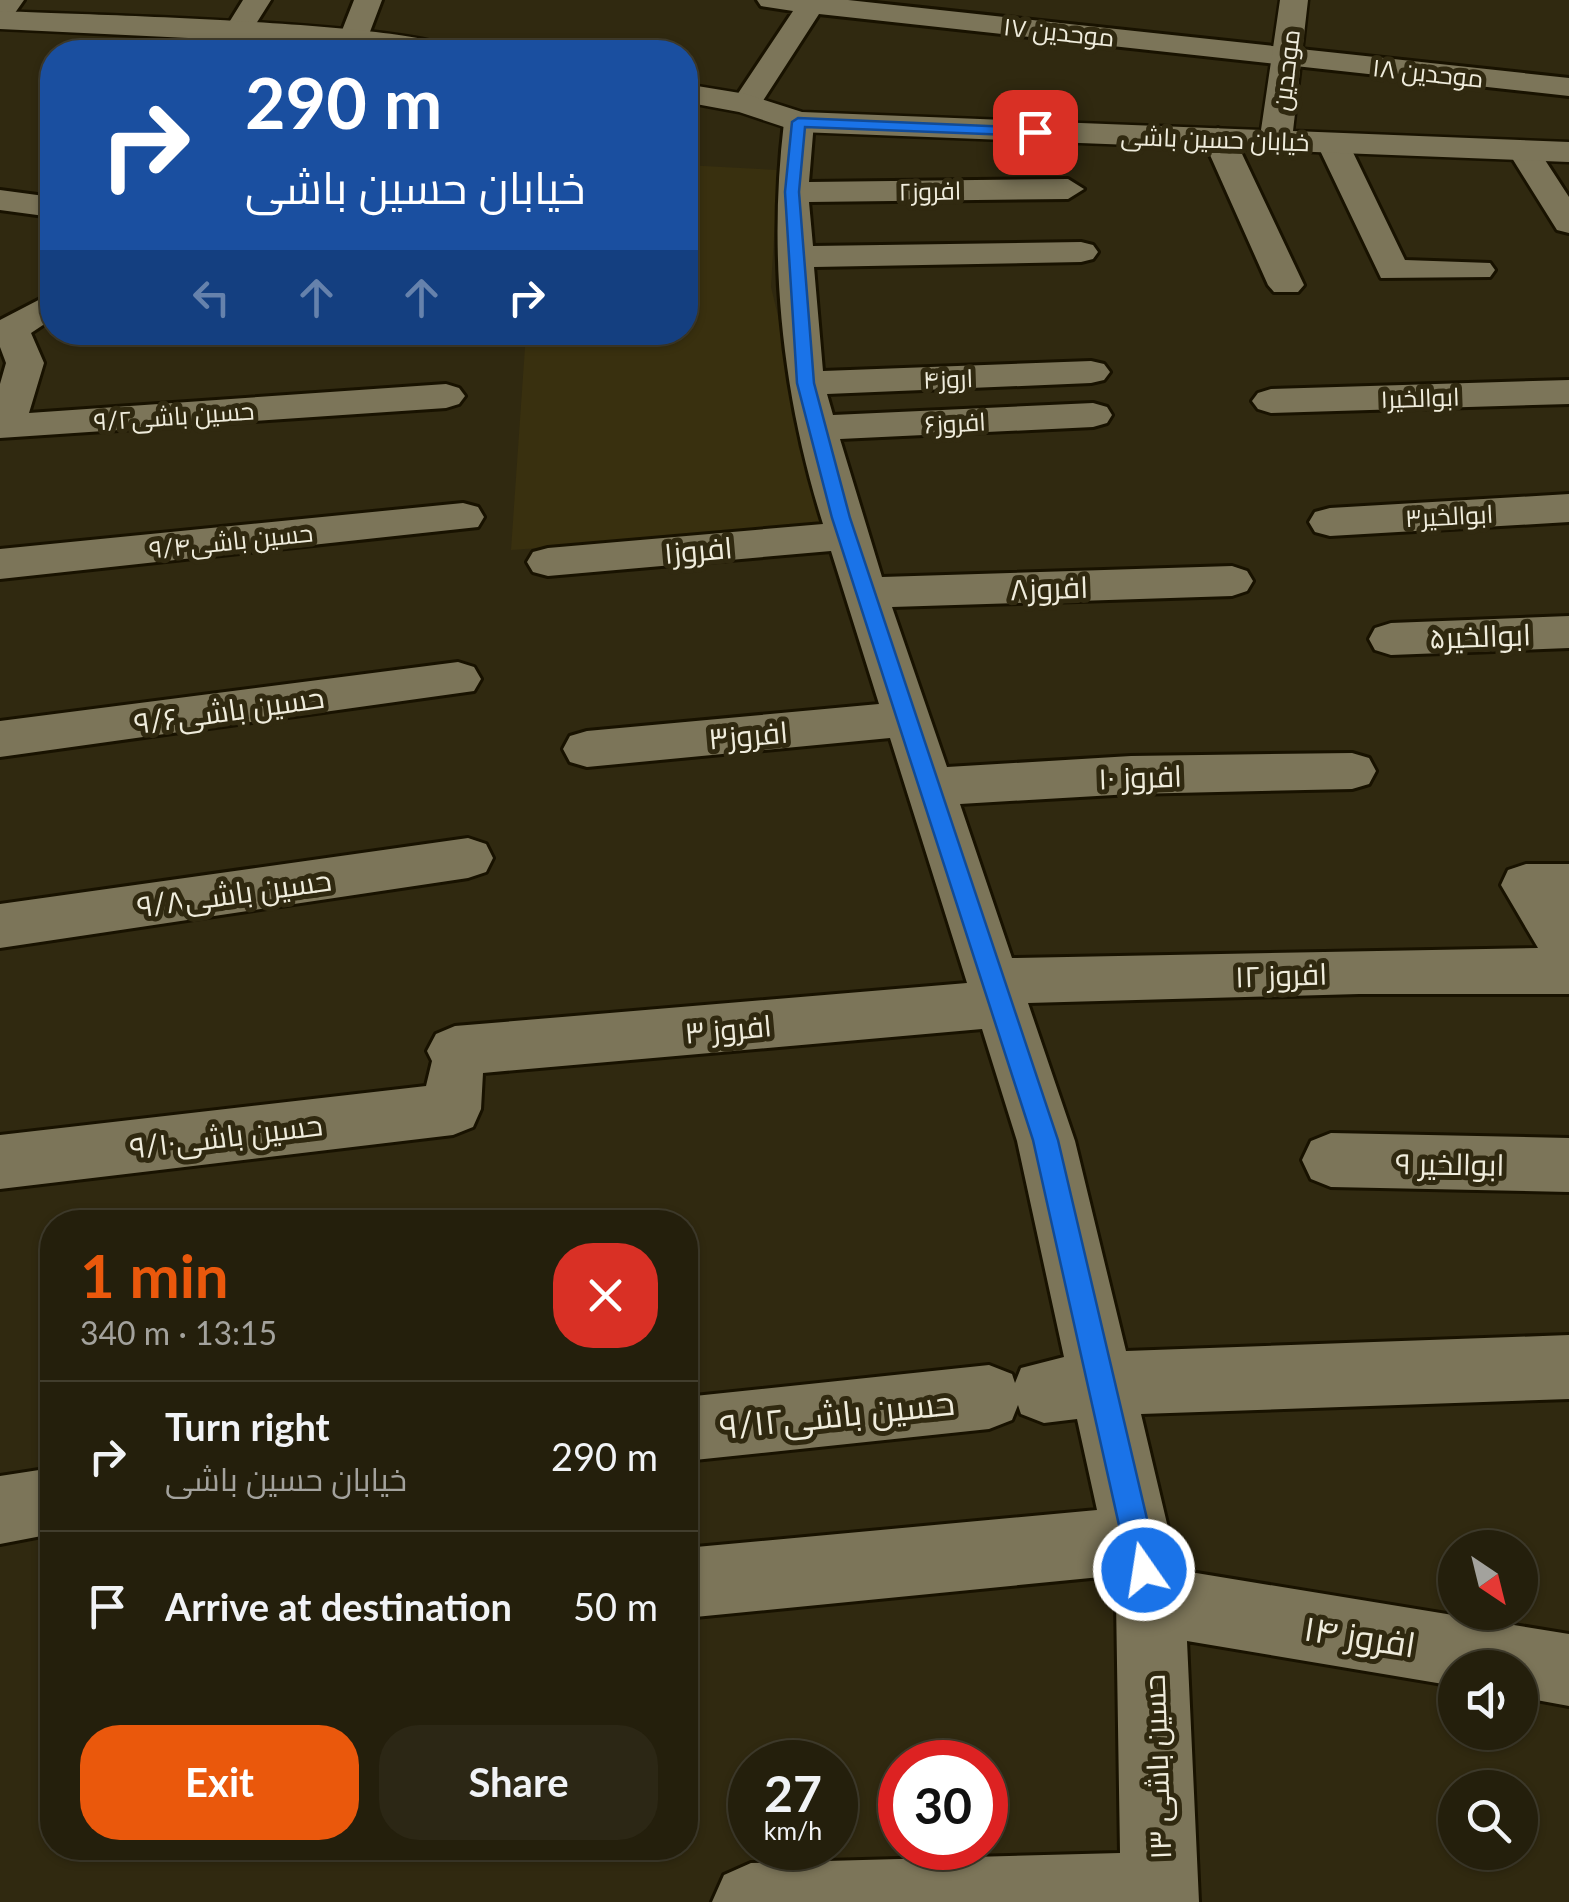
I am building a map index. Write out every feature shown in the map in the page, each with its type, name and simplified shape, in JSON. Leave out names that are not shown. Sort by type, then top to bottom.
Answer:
[{"type":"street","points":[[10,0],[0,17],[239,29],[311,40]]},
{"type":"street","points":[[239,29],[257,0]]},
{"type":"street","points":[[347,40],[368,0]]},
{"type":"street","name":"موحدین ۱۷","points":[[771,0],[1288,56]]},
{"type":"street","name":"موحدین","points":[[1276,139],[1294,0]]},
{"type":"street","points":[[746,104],[813,2]]},
{"type":"street","name":"موحدین ۱۸","points":[[1288,56],[1569,87]]},
{"type":"street","name":"خیابان حسین باشی","points":[[698,95],[746,104],[798,122],[1569,152]]},
{"type":"street","name":"حسین باشی ۱۳","points":[[798,122],[792,192],[811,406],[866,593],[1046,1140],[1045,1390],[1144,1570],[1159,1896]]},
{"type":"street","points":[[1218,138],[1286,285]]},
{"type":"street","points":[[1332,142],[1392,271],[1478,270]]},
{"type":"street","points":[[1523,150],[1569,223]]},
{"type":"street","name":"افروز۲","points":[[792,192],[1068,189]]},
{"type":"street","points":[[0,200],[40,205]]},
{"type":"street","points":[[795,257],[1081,252]]},
{"type":"street","points":[[0,293],[40,295]]},
{"type":"street","points":[[6,331],[40,311]]},
{"type":"street","name":"حسین باشی۹/۲","points":[[6,331],[26,363],[6,427],[446,396]]},
{"type":"street","name":"اروز۴","points":[[811,406],[1091,372]]},
{"type":"street","name":"ابوالخیر۱","points":[[1271,401],[1569,392]]},
{"type":"street","name":"افروز۶","points":[[811,406],[1093,415]]},
{"type":"street","name":"ابوالخیر۳","points":[[1330,522],[1569,508]]},
{"type":"street","name":"حسین باشی۹/۴","points":[[0,564],[463,517]]},
{"type":"street","name":"افروز۱","points":[[548,562],[848,536]]},
{"type":"street","name":"افروز۸","points":[[866,593],[1232,582]]},
{"type":"street","name":"ابوالخیر۵","points":[[1392,639],[1569,632]]},
{"type":"street","name":"حسین باشی۹/۶","points":[[0,740],[458,678]]},
{"type":"street","name":"افروز۳","points":[[588,749],[908,719]]},
{"type":"street","name":"افروز ۱۰","points":[[930,787],[1131,775],[1352,771]]},
{"type":"street","name":"حسین باشی۹/۸","points":[[0,926],[468,858]]},
{"type":"street","points":[[1569,885],[1526,885],[1569,953]]},
{"type":"street","name":"افروز ۱۲","points":[[997,993],[1569,971]]},
{"type":"street","name":"افروز ۳","points":[[454,1077],[997,993]]},
{"type":"street","name":"حسین باشی۹/۱۰","points":[[0,1162],[454,1077]]},
{"type":"street","name":"ابوالخیر ۹","points":[[1331,1160],[1569,1166]]},
{"type":"street","name":"حسین باشی۹/۱۲","points":[[698,1428],[1045,1390],[1569,1367]]},
{"type":"street","points":[[0,1510],[40,1503]]},
{"type":"street","name":"افروز ۱۴","points":[[698,1583],[1144,1570],[1569,1670]]},
{"type":"street","points":[[751,1902],[1159,1896]]},
{"type":"shaded area","points":[[698,166],[778,170],[771,287],[829,527],[511,550],[525,345],[698,345]]},
{"type":"route","points":[[1035,132],[798,122],[792,192],[795,257],[806,383],[817,428],[841,518],[1046,1140],[1144,1570]]}]
